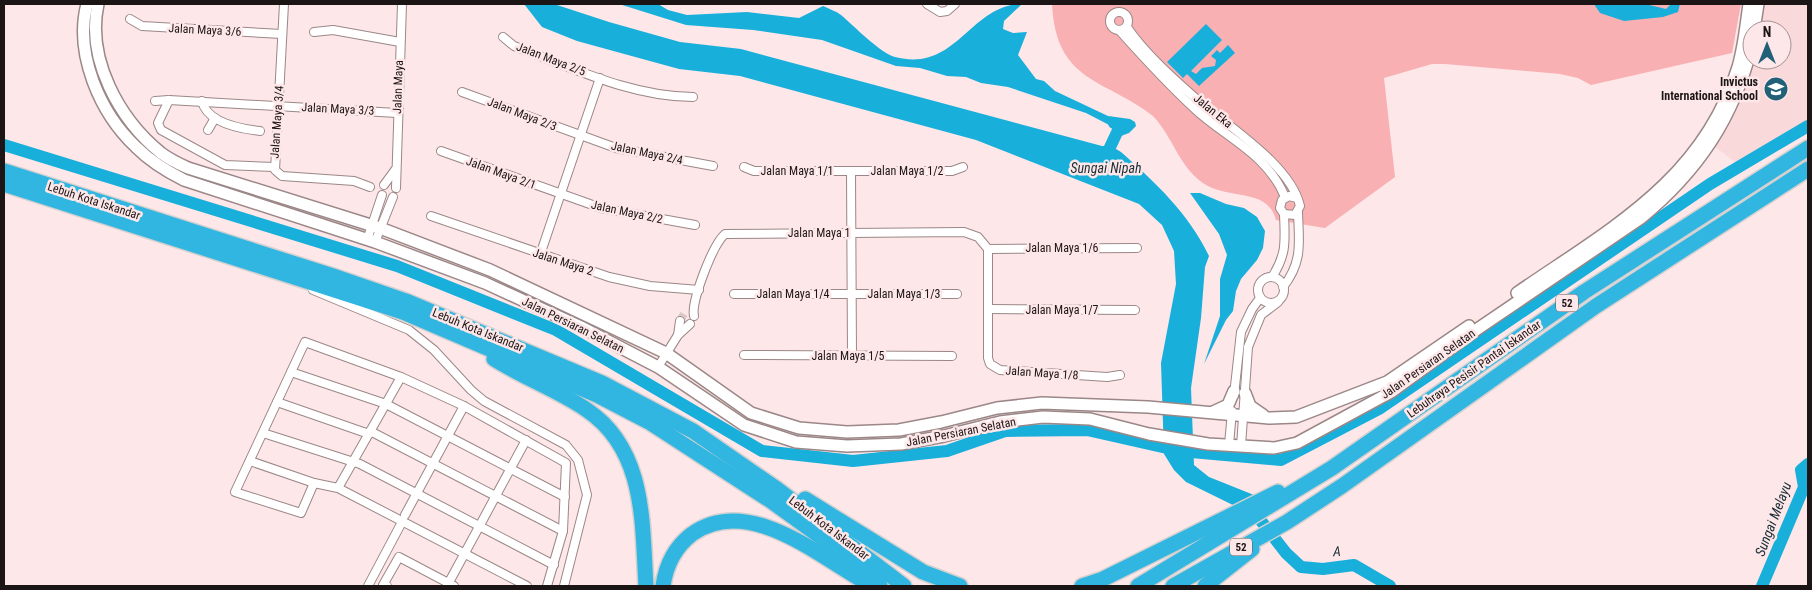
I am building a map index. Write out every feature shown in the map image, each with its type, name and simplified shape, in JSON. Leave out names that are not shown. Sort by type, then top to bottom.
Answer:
[{"type":"highway","name":"Lebuhraya Pesisir Pantai Iskandar","points":[[1138,586],[1332,468],[1584,292],[1808,148]]},
{"type":"highway","name":"Lebuhraya Pesisir Pantai Iskandar","points":[[1173,586],[1286,522],[1342,486],[1596,306],[1808,169]]},
{"type":"highway","name":"Lebuh Kota Iskandar","points":[[4,171],[406,301],[593,379],[693,431],[777,489],[904,586]]},
{"type":"highway","name":"Lebuh Kota Iskandar","points":[[4,184],[375,302],[453,332],[597,395],[649,422],[771,501],[828,543],[880,586]]},
{"type":"highway","points":[[453,332],[515,372],[588,410],[607,426],[620,444],[636,479],[641,503],[646,586]]},
{"type":"highway","points":[[693,431],[923,572],[960,586]]},
{"type":"highway","points":[[1082,586],[1112,575],[1332,468]]},
{"type":"highway","points":[[663,586],[665,573],[673,555],[688,538],[710,525],[734,520],[756,523],[782,533],[872,586]]},
{"type":"highway","points":[[1205,586],[1286,522]]},
{"type":"street","name":"Jalan Persiaran Selatan","points":[[87,4],[84,41],[89,69],[102,100],[135,146],[157,165],[184,180],[371,241],[485,283],[581,327],[658,367],[744,425],[796,442],[847,446],[901,444],[944,436],[1000,422],[1043,418],[1090,419],[1149,434],[1235,446],[1274,448],[1297,443],[1391,392],[1476,330],[1641,218],[1664,199],[1710,146],[1736,98],[1745,70]]},
{"type":"street","name":"Jalan Persiaran Selatan","points":[[98,4],[96,40],[102,66],[112,94],[142,136],[163,154],[188,168],[376,227],[490,270],[666,353],[751,414],[799,428],[847,432],[899,430],[997,408],[1042,403],[1148,407],[1269,418],[1296,418],[1318,411],[1387,382],[1634,213],[1662,189],[1702,142],[1728,94],[1744,42],[1749,4]]},
{"type":"street","name":"Jalan Maya 3/4","points":[[284,4],[274,167],[282,176],[354,181],[370,187]]},
{"type":"street","name":"Jalan Maya","points":[[396,188],[395,170],[402,4]]},
{"type":"street","points":[[926,4],[940,12],[947,11],[955,4]]},
{"type":"street","points":[[1756,20],[1758,4]]},
{"type":"street","name":"Jalan Maya 3/6","points":[[130,19],[142,26],[282,34]]},
{"type":"street","name":"Jalan Eka","points":[[1123,29],[1202,103],[1269,159],[1300,206],[1298,213],[1298,258],[1293,274],[1284,286],[1283,295],[1278,302],[1261,315],[1248,347],[1239,392],[1235,446],[1241,332],[1252,309],[1260,298],[1259,284],[1265,279],[1272,277],[1283,258],[1285,249],[1284,214],[1280,204],[1285,197],[1281,188],[1256,156],[1197,111],[1123,29]]},
{"type":"street","points":[[314,32],[333,30],[400,42]]},
{"type":"street","name":"Jalan Maya 2/5","points":[[503,37],[514,46],[600,78],[629,87],[679,97],[693,97]]},
{"type":"street","points":[[540,255],[582,137],[600,78]]},
{"type":"street","name":"Jalan Maya 2/3","points":[[462,92],[582,137]]},
{"type":"street","points":[[169,100],[158,123],[161,130],[225,165],[274,167]]},
{"type":"street","name":"Jalan Maya 3/3","points":[[155,101],[169,100],[397,113]]},
{"type":"street","points":[[202,102],[206,111],[215,118],[242,129],[260,131]]},
{"type":"street","points":[[208,130],[215,118]]},
{"type":"street","name":"Jalan Maya 2/4","points":[[582,137],[616,148],[713,166]]},
{"type":"street","name":"Jalan Maya 2/1","points":[[441,151],[560,195]]},
{"type":"street","name":"Jalan Maya 1/1","points":[[744,167],[754,171],[851,171]]},
{"type":"street","name":"Jalan Maya 1/2","points":[[851,171],[952,171],[963,167]]},
{"type":"street","points":[[384,185],[395,170]]},
{"type":"street","points":[[851,171],[853,233],[852,356]]},
{"type":"street","points":[[371,241],[376,227],[382,195]]},
{"type":"street","name":"Jalan Maya 2/2","points":[[560,195],[601,208],[695,225]]},
{"type":"street","points":[[1285,197],[1296,198]]},
{"type":"street","points":[[376,227],[393,198]]},
{"type":"street","points":[[1284,214],[1291,216],[1298,213]]},
{"type":"street","name":"Jalan Maya 2","points":[[431,216],[540,255],[609,276],[650,286],[699,290]]},
{"type":"street","name":"Jalan Maya 1","points":[[690,312],[717,244],[725,234],[964,232],[978,237],[988,249]]},
{"type":"street","points":[[163,234],[362,309],[410,330],[428,344],[471,390],[484,400],[566,445],[578,460],[587,495],[564,586]]},
{"type":"street","name":"Jalan Maya 1/6","points":[[988,249],[1137,248]]},
{"type":"street","name":"Jalan Maya 1/8","points":[[988,249],[988,358],[994,368],[1000,370],[1107,377],[1120,375]]},
{"type":"street","points":[[1272,277],[1284,286]]},
{"type":"street","name":"Jalan Maya 1/4","points":[[734,294],[852,294]]},
{"type":"street","name":"Jalan Maya 1/3","points":[[852,294],[957,294]]},
{"type":"street","points":[[1260,298],[1268,303],[1278,302]]},
{"type":"street","name":"Jalan Maya 1/7","points":[[988,309],[1135,310]]},
{"type":"street","points":[[678,335],[680,321]]},
{"type":"street","points":[[658,367],[678,335],[690,324]]},
{"type":"street","points":[[314,483],[301,513],[235,492],[305,342],[401,377],[464,406],[566,464],[563,531],[547,586]]},
{"type":"street","name":"Jalan Maya 1/5","points":[[744,355],[952,356]]},
{"type":"street","points":[[291,372],[386,404],[565,497]]},
{"type":"street","points":[[338,488],[401,377]]},
{"type":"street","points":[[1206,412],[1228,405],[1239,392],[1259,414],[1269,418]]},
{"type":"street","points":[[277,402],[370,432],[563,531]]},
{"type":"street","points":[[368,586],[464,406]]},
{"type":"street","points":[[1318,411],[1327,426]]},
{"type":"street","points":[[263,433],[353,462],[554,565]]},
{"type":"street","points":[[387,586],[383,584],[399,557],[450,585],[464,554],[526,440]]},
{"type":"street","points":[[250,461],[314,483],[338,488],[404,519],[464,554],[527,586]]},
{"type":"shaded area","points":[[1052,4],[1741,4],[1732,53],[1591,85],[1578,78],[1560,74],[1445,64],[1432,64],[1384,78],[1395,177],[1325,228],[1276,220],[1272,210],[1266,203],[1248,196],[1218,190],[1198,180],[1184,163],[1167,134],[1153,116],[1101,85],[1073,64],[1063,49],[1055,30]]},
{"type":"shaded area","name":"Invictus International School","points":[[1762,4],[1808,4],[1808,126],[1740,166],[1714,146],[1737,110],[1751,70],[1792,70],[1792,20],[1761,20]]},
{"type":"water","name":"Sungai Nipah","points":[[524,4],[554,4],[680,42],[741,49],[1102,146],[1111,146],[1121,152],[1159,187],[1182,213],[1192,226],[1209,256],[1205,267],[1201,318],[1191,388],[1194,465],[1209,477],[1254,495],[1257,499],[1239,508],[1186,482],[1174,470],[1164,454],[1161,363],[1176,284],[1174,251],[1162,225],[1139,204],[976,140],[740,76],[679,69],[577,41],[542,27]]},
{"type":"water","points":[[619,4],[658,4],[668,10],[687,15],[747,12],[799,18],[823,6],[841,15],[874,45],[889,54],[895,57],[916,59],[934,55],[949,47],[975,25],[1004,7],[1022,4],[1004,21],[1003,29],[1013,33],[1027,32],[1018,55],[1036,79],[1044,81],[1055,91],[1108,116],[1130,119],[1135,122],[1136,126],[1129,133],[1121,136],[1114,132],[1113,127],[1086,113],[1008,87],[981,83],[966,77],[947,76],[920,68],[896,66],[822,40],[753,30],[686,25]]},
{"type":"water","points":[[1594,4],[1645,4],[1666,9],[1671,4],[1680,4],[1678,12],[1663,17],[1624,21],[1600,13]]},
{"type":"water","points":[[1206,24],[1222,40],[1191,71],[1196,74],[1202,68],[1215,66],[1216,60],[1211,56],[1217,50],[1220,53],[1228,45],[1235,53],[1199,86],[1187,74],[1183,78],[1167,62]]},
{"type":"water","points":[[1190,193],[1200,193],[1226,204],[1244,208],[1257,217],[1265,231],[1263,248],[1257,260],[1241,279],[1236,291],[1233,311],[1226,320],[1204,364],[1220,316],[1220,279],[1227,255],[1219,234]]},
{"type":"waterway","points":[[1104,160],[1120,126],[1114,123]]},
{"type":"waterway","points":[[4,145],[397,266],[556,330],[762,451],[853,461],[947,451],[1005,431],[1087,430],[1180,451],[1281,460],[1379,409],[1710,184],[1808,126]]},
{"type":"waterway","name":"Sungai Melayu","points":[[1762,586],[1804,487],[1801,470],[1808,464]]},
{"type":"waterway","name":"A","points":[[1251,508],[1286,553],[1301,567],[1323,569],[1354,565],[1390,586]]},
{"type":"tunnel","points":[[680,321],[685,312]]},
{"type":"place","name":"Invictus International School","points":[[1776,89]]}]
